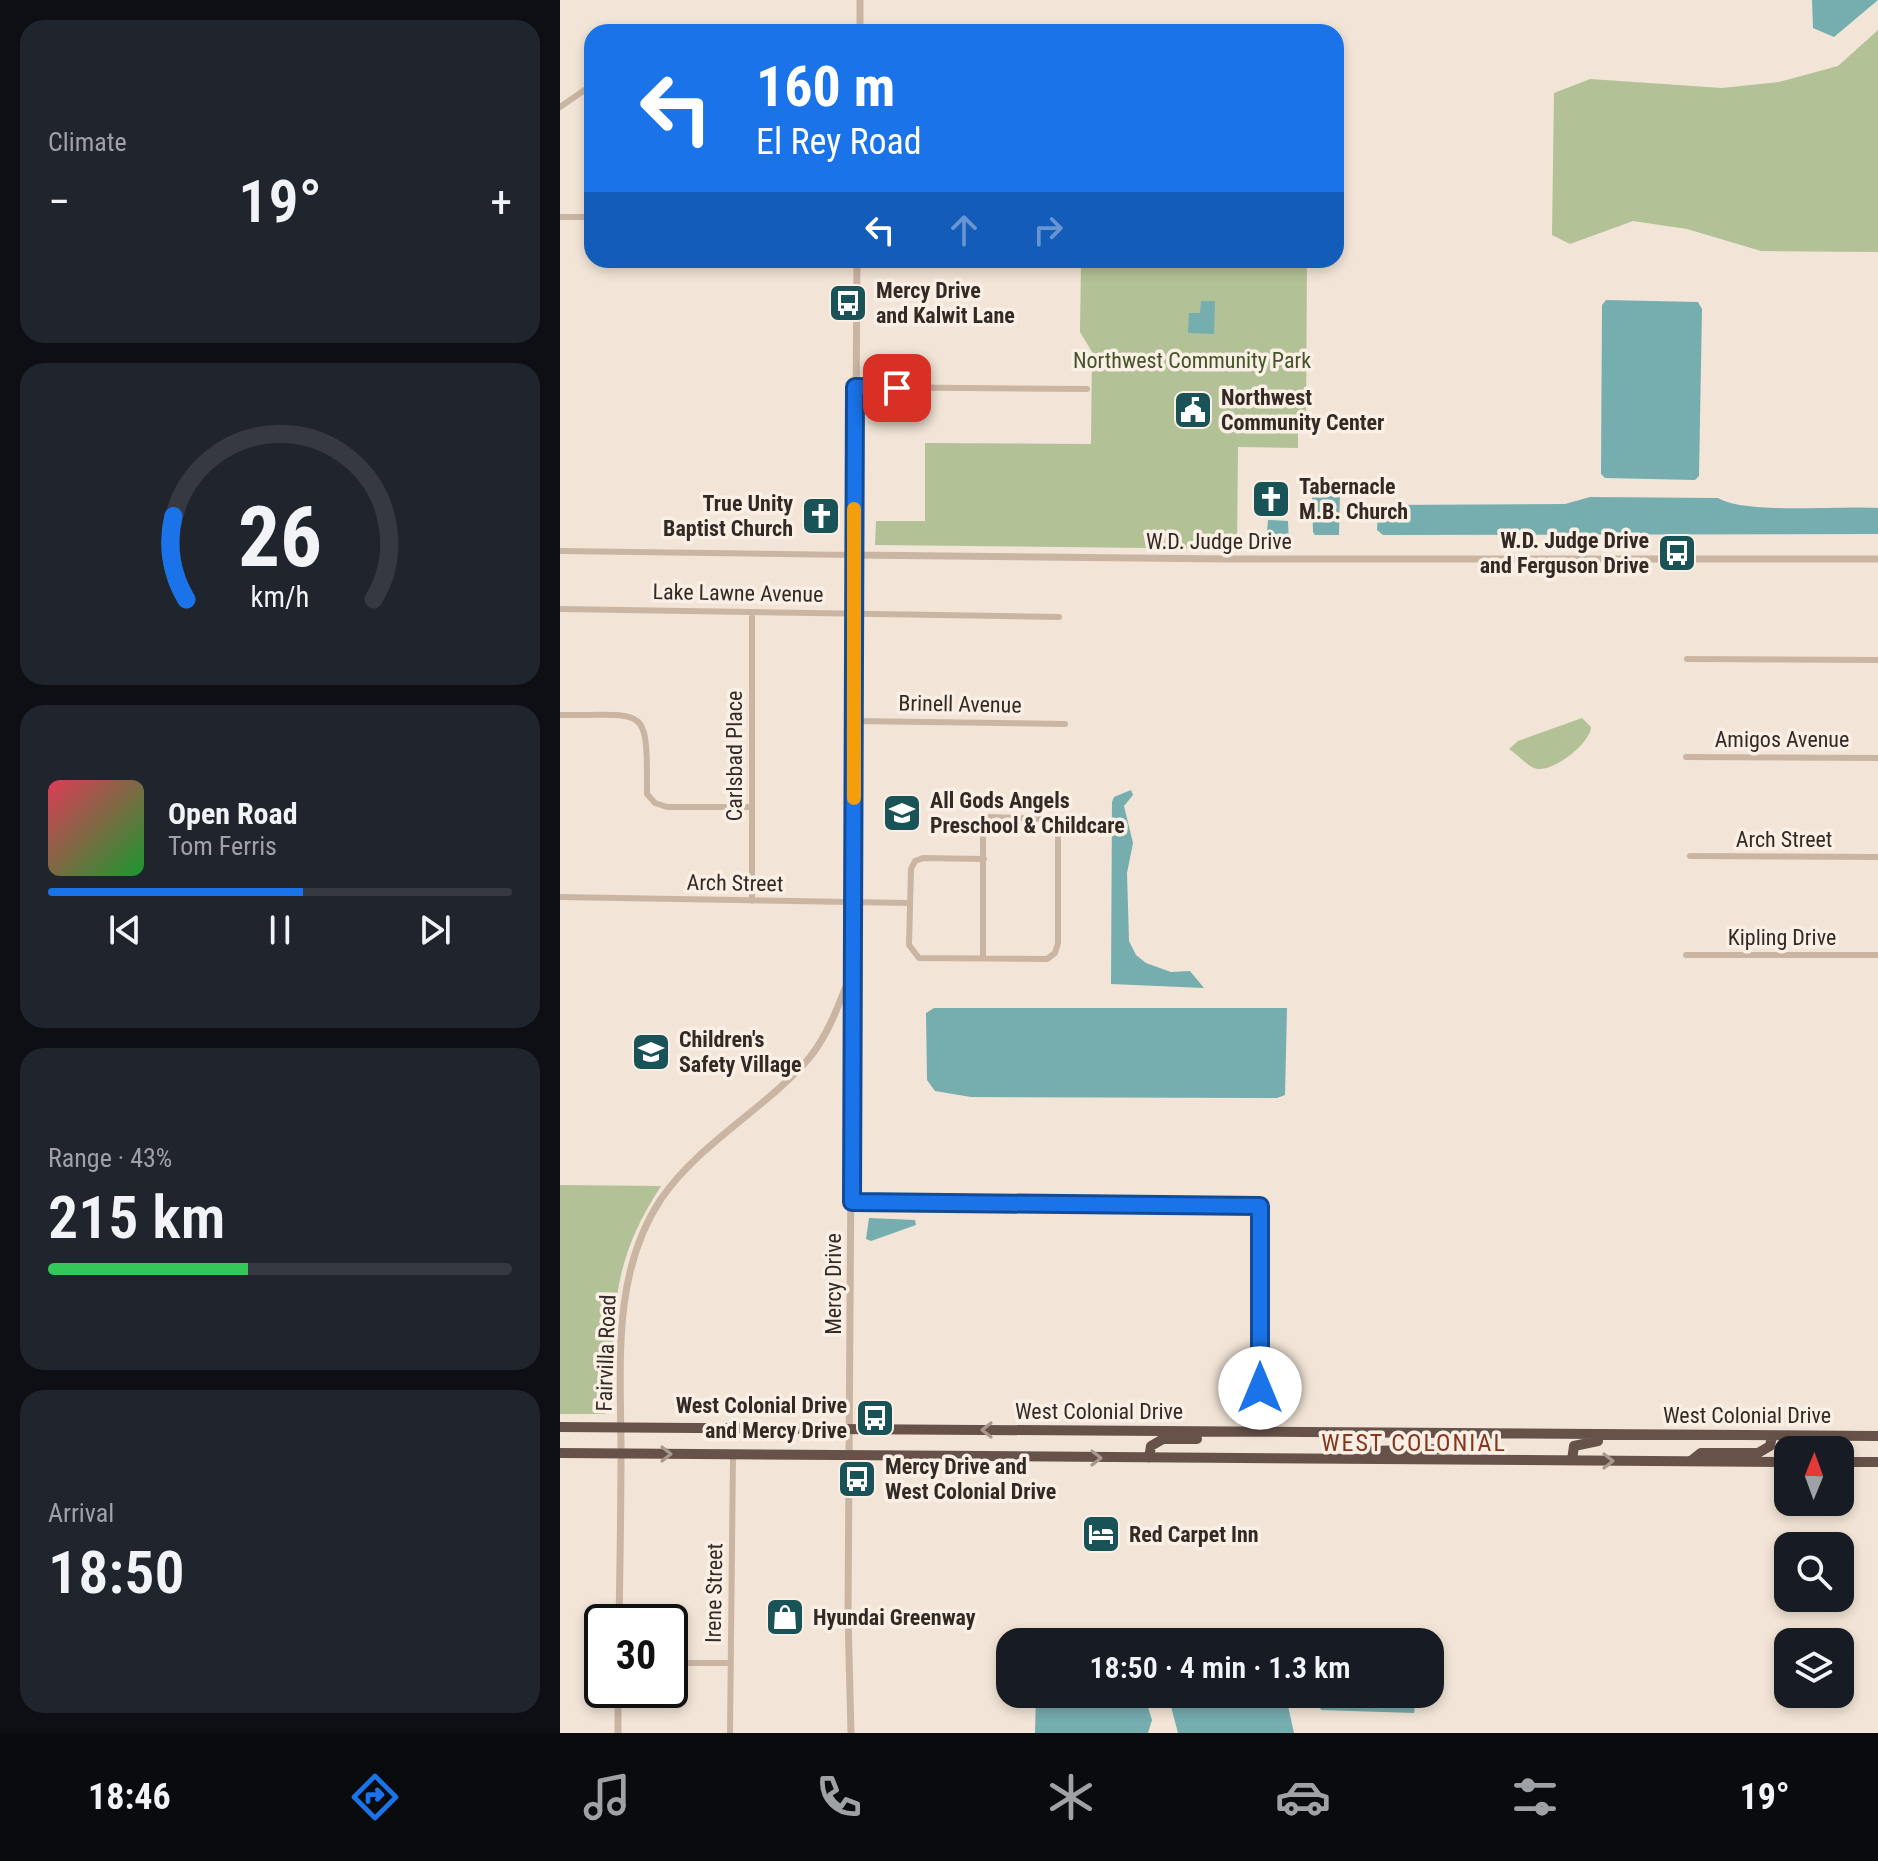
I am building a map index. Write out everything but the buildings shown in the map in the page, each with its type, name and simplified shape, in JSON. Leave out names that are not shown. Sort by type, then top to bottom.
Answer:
[{"type":"highway","name":"West Colonial Drive","points":[[560,1427],[1878,1436]]},
{"type":"highway","points":[[1149,1458],[1151,1446],[1156,1441],[1226,1439],[1237,1432]]},
{"type":"highway","points":[[1366,1459],[1372,1451],[1443,1449],[1451,1444],[1451,1433]]},
{"type":"highway","points":[[1572,1460],[1574,1446],[1580,1443],[1645,1440],[1655,1435]]},
{"type":"highway","points":[[1691,1461],[1701,1453],[1758,1453],[1770,1446],[1772,1436]]},
{"type":"highway","name":"West Colonial Drive","points":[[560,1453],[1774,1462]]},
{"type":"highway","points":[[1854,1462],[1878,1462]]},
{"type":"street","points":[[860,0],[860,24]]},
{"type":"street","points":[[560,107],[584,90]]},
{"type":"street","points":[[560,217],[584,217]]},
{"type":"street","name":"Mercy Drive","points":[[851,1733],[853,555],[857,268]]},
{"type":"street","points":[[855,387],[1087,389]]},
{"type":"street","name":"W.D. Judge Drive","points":[[560,551],[1228,559],[1878,559]]},
{"type":"street","name":"Lake Lawne Avenue","points":[[560,609],[1059,617]]},
{"type":"street","name":"Carlsbad Place","points":[[752,612],[752,901]]},
{"type":"street","points":[[1687,659],[1878,660]]},
{"type":"street","points":[[560,715],[628,716],[642,723],[647,734],[647,794],[655,803],[667,807],[751,807]]},
{"type":"street","name":"Brinell Avenue","points":[[854,721],[1065,724]]},
{"type":"street","name":"Amigos Avenue","points":[[1686,757],[1878,758]]},
{"type":"street","points":[[983,958],[984,859],[983,820],[989,817],[1047,819],[1055,823],[1058,833],[1058,943],[1055,953],[1047,959],[919,958],[909,945],[911,869],[915,861],[923,858],[984,859]]},
{"type":"street","name":"Arch Street","points":[[1690,856],[1878,857]]},
{"type":"street","name":"Arch Street","points":[[560,897],[910,903]]},
{"type":"street","name":"Kipling Drive","points":[[1686,955],[1878,955]]},
{"type":"street","name":"Fairvilla Road","points":[[619,1604],[623,1308],[629,1272],[646,1226],[661,1199],[694,1161],[779,1089],[811,1055],[834,1019],[853,970]]},
{"type":"street","points":[[834,1019],[853,1015]]},
{"type":"street","points":[[852,1202],[1260,1206],[1260,1432]]},
{"type":"street","name":"Irene Street","points":[[730,1733],[733,1454]]},
{"type":"street","points":[[688,1663],[731,1663]]},
{"type":"street","points":[[618,1708],[618,1733]]},
{"type":"green space","points":[[1878,30],[1878,252],[1761,251],[1687,229],[1633,221],[1570,244],[1552,235],[1554,93],[1590,79],[1722,88],[1779,82],[1838,66]]},
{"type":"green space","name":"Northwest Community Park","points":[[1081,268],[1307,268],[1306,429],[1298,423],[1298,448],[1238,447],[1237,549],[875,545],[876,521],[925,521],[925,443],[1091,444],[1092,352],[1080,332]]},
{"type":"green space","points":[[1582,718],[1591,727],[1589,734],[1569,756],[1550,767],[1534,768],[1509,749],[1518,741]]},
{"type":"green space","points":[[560,1185],[661,1186],[633,1239],[618,1287],[612,1397],[607,1397],[606,1414],[560,1414]]},
{"type":"water","points":[[1812,0],[1878,0],[1834,37],[1813,28]]},
{"type":"water","points":[[1606,300],[1698,302],[1702,309],[1699,476],[1695,480],[1605,478],[1601,474],[1602,305]]},
{"type":"water","points":[[1201,301],[1215,301],[1214,334],[1188,333],[1189,313],[1200,313]]},
{"type":"water","points":[[1316,487],[1340,490],[1339,535],[1315,535],[1313,532],[1312,493]]},
{"type":"water","points":[[1590,497],[1718,498],[1771,508],[1878,508],[1878,534],[1383,535],[1377,530],[1378,509],[1382,505],[1565,504]]},
{"type":"water","points":[[1268,520],[1288,521],[1289,545],[1266,545]]},
{"type":"water","points":[[1131,790],[1133,795],[1124,806],[1133,843],[1127,873],[1129,941],[1136,955],[1146,963],[1171,972],[1190,971],[1204,988],[1111,984],[1112,802],[1114,797]]},
{"type":"water","points":[[934,1008],[1287,1008],[1285,1095],[1277,1098],[971,1097],[935,1091],[927,1080],[926,1013]]},
{"type":"water","points":[[869,1218],[915,1220],[916,1225],[871,1241],[866,1239]]},
{"type":"water","points":[[1036,1708],[1148,1708],[1152,1720],[1148,1733],[1035,1733]]},
{"type":"water","points":[[1171,1708],[1288,1708],[1294,1733],[1178,1733]]},
{"type":"water","points":[[1320,1708],[1415,1708],[1414,1713]]},
{"type":"slow traffic","points":[[854,509],[854,798]]},
{"type":"place","name":"Mercy Drive and Kalwit Lane","points":[[848,303]]},
{"type":"place","name":"Northwest Community Center","points":[[1193,410]]},
{"type":"place","name":"Tabernacle M.B. Church","points":[[1271,499]]},
{"type":"place","name":"True Unity Baptist Church","points":[[821,516]]},
{"type":"place","name":"W.D. Judge Drive and Ferguson Drive","points":[[1677,553]]},
{"type":"place","name":"All Gods Angels Preschool & Childcare","points":[[902,813]]},
{"type":"place","name":"Children's Safety Village","points":[[651,1052]]},
{"type":"place","name":"West Colonial Drive and Mercy Drive","points":[[875,1418]]},
{"type":"place","name":"Mercy Drive and West Colonial Drive","points":[[857,1479]]},
{"type":"place","name":"Red Carpet Inn","points":[[1101,1534]]},
{"type":"place","name":"Hyundai Greenway","points":[[785,1617]]},
{"type":"district","name":"WEST COLONIAL","points":[[1414,1443]]},
{"type":"route","points":[[897,388],[855,387],[852,1202],[1260,1206],[1260,1388]]}]
